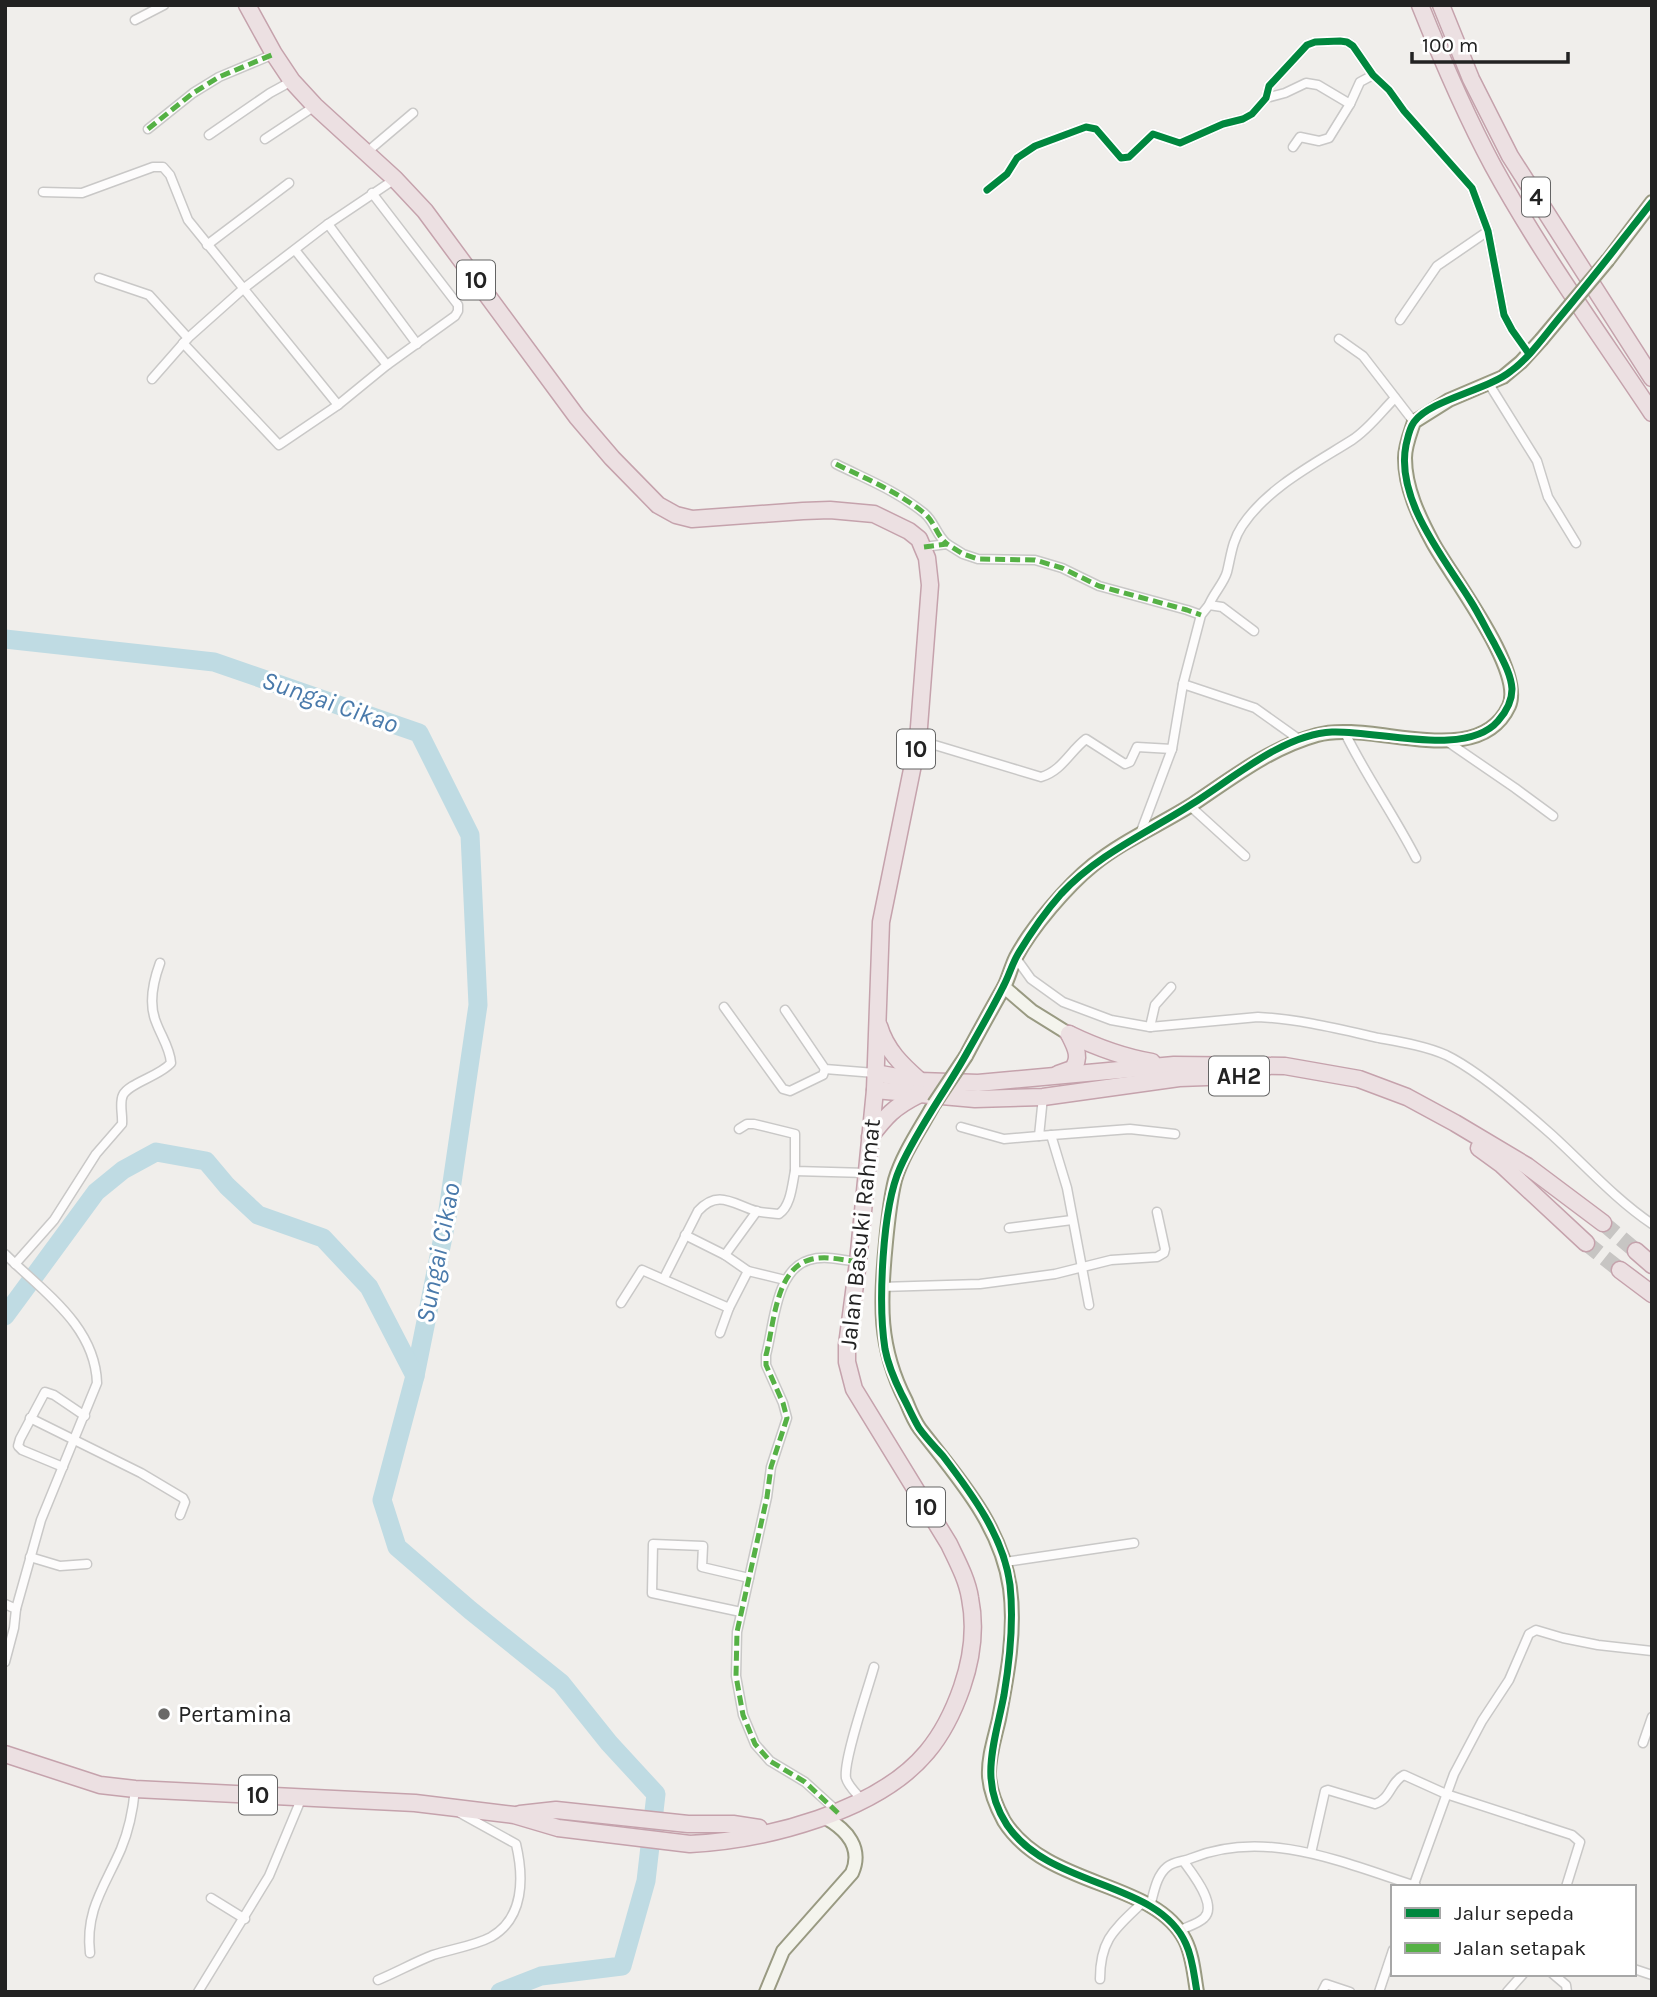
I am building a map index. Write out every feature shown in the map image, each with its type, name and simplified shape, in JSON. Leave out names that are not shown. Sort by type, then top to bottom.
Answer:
[{"type":"highway","name":"10","points":[[247,5],[292,81],[314,106],[396,178],[425,211],[577,417],[658,505],[676,515],[692,519],[830,510],[874,514],[909,531],[924,547],[930,585],[918,740],[883,901],[874,1090]]},
{"type":"highway","name":"4","points":[[1420,5],[1453,85],[1493,166],[1544,250],[1652,414]]},
{"type":"highway","name":"4","points":[[1441,5],[1471,79],[1510,156],[1652,378]]},
{"type":"highway","points":[[870,1137],[897,1105],[920,1087],[899,1063],[882,1036],[878,1021]]},
{"type":"highway","points":[[1069,1034],[1132,1059],[1174,1065]]},
{"type":"highway","points":[[1048,1077],[1072,1069],[1075,1065],[1077,1051],[1069,1034]]},
{"type":"highway","points":[[1048,1077],[1174,1065],[1285,1066],[1359,1079],[1427,1107],[1507,1154],[1603,1223]]},
{"type":"highway","name":"AH2","points":[[876,1073],[920,1087],[975,1099],[1043,1097],[1180,1078],[1227,1076],[1287,1077],[1357,1087],[1418,1111],[1457,1133],[1501,1164],[1586,1243]]},
{"type":"highway","name":"AH2","points":[[874,1090],[1048,1077]]},
{"type":"highway","name":"Jalan Basuki Rahmat","points":[[5,1754],[100,1785],[135,1789],[390,1800],[514,1815],[558,1828],[690,1844],[777,1831],[844,1809],[911,1768],[927,1752],[955,1706],[966,1671],[973,1637],[973,1620],[970,1595],[949,1544],[880,1433],[849,1376],[848,1326],[858,1262],[874,1090]]},
{"type":"highway","points":[[1636,1251],[1652,1265]]},
{"type":"highway","points":[[1620,1270],[1652,1294]]},
{"type":"highway","name":"Jalan Basuki Rahmat","points":[[514,1815],[556,1810],[688,1824],[733,1824],[777,1831]]},
{"type":"street","points":[[135,20],[164,5]]},
{"type":"street","points":[[987,190],[1007,173],[1017,158],[1035,146],[1086,127],[1096,129],[1117,156],[1125,158],[1153,134],[1172,142],[1188,141],[1223,124],[1243,119],[1252,114],[1266,98],[1268,88],[1307,45],[1315,42],[1347,42],[1472,188],[1488,231],[1504,315],[1511,330],[1529,354]]},
{"type":"street","points":[[148,129],[193,93],[219,77],[274,54]]},
{"type":"street","points":[[1293,147],[1300,137],[1319,141],[1329,138],[1360,82],[1373,75]]},
{"type":"street","points":[[209,135],[292,81]]},
{"type":"street","points":[[1266,98],[1286,93],[1306,83],[1318,85],[1350,104]]},
{"type":"street","points":[[265,139],[314,106]]},
{"type":"street","points":[[367,152],[413,113]]},
{"type":"street","points":[[43,192],[82,194],[153,167],[163,167],[170,175],[188,220],[338,405]]},
{"type":"street","points":[[152,379],[186,340],[243,289],[328,224],[396,178]]},
{"type":"street","points":[[207,245],[289,183]]},
{"type":"street","points":[[99,278],[149,295],[279,445],[338,405],[457,314],[458,305],[372,193]]},
{"type":"street","points":[[1197,1992],[1185,1940],[1161,1912],[1064,1871],[1040,1857],[1013,1833],[997,1805],[989,1776],[1012,1635],[1011,1592],[1005,1562],[988,1524],[968,1490],[918,1427],[888,1362],[884,1344],[881,1287],[889,1212],[896,1178],[933,1104],[965,1056],[1004,987],[1016,958],[1060,895],[1092,866],[1121,845],[1190,806],[1246,767],[1300,740],[1319,734],[1345,733],[1394,735],[1448,742],[1476,736],[1489,730],[1509,707],[1513,693],[1510,677],[1499,653],[1418,513],[1407,479],[1406,447],[1414,422],[1449,400],[1511,372],[1608,260],[1652,202]]},
{"type":"street","points":[[328,224],[417,344]]},
{"type":"street","points":[[1400,320],[1437,267],[1488,231]]},
{"type":"street","points":[[295,250],[387,365]]},
{"type":"street","points":[[1339,340],[1363,356],[1414,422]]},
{"type":"street","points":[[1489,384],[1537,461],[1548,497],[1576,543]]},
{"type":"street","points":[[1140,834],[1172,749],[1183,684],[1201,615],[1226,573],[1233,543],[1254,511],[1312,464],[1353,440],[1383,413],[1395,398]]},
{"type":"street","points":[[836,464],[882,485],[924,513],[932,521],[937,535],[963,554],[978,559],[1035,560],[1062,568],[1099,586],[1201,615]]},
{"type":"street","points":[[924,547],[947,544]]},
{"type":"street","points":[[1209,605],[1222,607],[1254,631]]},
{"type":"street","points":[[1183,684],[1255,708],[1300,740]]},
{"type":"street","points":[[1345,733],[1362,768],[1388,805],[1416,858]]},
{"type":"street","points":[[918,740],[1041,777],[1049,775],[1059,767],[1086,739],[1125,764],[1130,762],[1137,747],[1172,749]]},
{"type":"street","points":[[1448,742],[1553,816]]},
{"type":"street","points":[[1190,806],[1245,856]]},
{"type":"street","points":[[1016,958],[1031,979],[1066,1004],[1111,1020],[1150,1027],[1258,1017],[1275,1018],[1383,1038],[1444,1054],[1512,1101],[1631,1210],[1652,1224]]},
{"type":"street","points":[[15,1264],[54,1220],[96,1154],[122,1124],[121,1099],[125,1091],[159,1074],[171,1063],[155,1020],[152,1001],[153,981],[160,963]]},
{"type":"street","points":[[1004,987],[1032,1011],[1069,1034]]},
{"type":"street","points":[[1150,1027],[1154,1005],[1171,987]]},
{"type":"street","points":[[724,1007],[783,1089],[790,1091],[823,1075],[825,1069]]},
{"type":"street","points":[[785,1010],[825,1069]]},
{"type":"street","points":[[825,1069],[876,1073]]},
{"type":"street","points":[[1039,1136],[1043,1097]]},
{"type":"street","points":[[664,1278],[698,1210],[705,1203],[725,1199],[757,1211],[779,1214],[784,1210],[795,1171],[795,1134],[754,1124],[738,1129]]},
{"type":"street","points":[[961,1127],[1004,1139],[1130,1129],[1175,1133]]},
{"type":"street","points":[[1051,1135],[1067,1188],[1089,1305]]},
{"type":"street","points":[[795,1171],[867,1173]]},
{"type":"street","points":[[724,1255],[757,1211]]},
{"type":"street","points":[[881,1287],[980,1284],[1055,1274],[1111,1261],[1161,1256],[1165,1249],[1157,1212]]},
{"type":"street","points":[[1009,1228],[1072,1220]]},
{"type":"street","points":[[685,1235],[748,1271],[785,1280]]},
{"type":"street","points":[[5,1254],[52,1297],[78,1328],[94,1360],[97,1383],[41,1520],[16,1609],[5,1662]]},
{"type":"street","points":[[844,1809],[770,1761],[754,1744],[736,1676],[736,1647],[741,1612],[768,1497],[771,1467],[787,1418],[766,1365],[779,1294],[795,1267],[808,1260],[825,1258],[858,1262]]},
{"type":"street","points":[[621,1303],[642,1270],[729,1308]]},
{"type":"street","points":[[720,1333],[748,1271]]},
{"type":"street","points":[[63,1467],[18,1446],[30,1418],[45,1392],[85,1416]]},
{"type":"street","points":[[30,1418],[183,1497],[185,1502],[180,1515]]},
{"type":"street","points":[[1005,1562],[1134,1543]]},
{"type":"street","points":[[741,1612],[652,1593],[653,1544],[703,1546],[702,1567],[749,1578]]},
{"type":"street","points":[[30,1557],[60,1566],[87,1564]]},
{"type":"street","points":[[5,1604],[16,1609]]},
{"type":"street","points":[[1415,1885],[1446,1794],[1469,1744],[1509,1680],[1525,1639],[1532,1631],[1598,1645],[1652,1651]]},
{"type":"street","points":[[766,1992],[783,1951],[852,1873],[856,1863],[856,1849],[845,1832],[844,1809],[849,1784],[846,1775],[850,1749],[874,1667]]},
{"type":"street","points":[[1643,1743],[1652,1717]]},
{"type":"street","points":[[1311,1853],[1325,1791],[1375,1804],[1388,1797],[1397,1780],[1404,1775],[1446,1794],[1572,1835],[1580,1842],[1567,1885]]},
{"type":"street","points":[[90,1953],[89,1924],[93,1906],[122,1847],[132,1814],[135,1789]]},
{"type":"street","points":[[198,1992],[245,1919],[279,1856],[302,1797]]},
{"type":"street","points":[[379,1980],[431,1956],[489,1938],[515,1914],[520,1883],[516,1844],[451,1808]]},
{"type":"street","points":[[844,1809],[845,1832]]},
{"type":"street","points":[[1100,1979],[1100,1961],[1109,1936],[1146,1905],[1160,1875],[1173,1863],[1215,1850],[1275,1847],[1311,1853],[1412,1885]]},
{"type":"street","points":[[1178,1931],[1202,1919],[1207,1915],[1208,1908],[1206,1895],[1184,1861]]},
{"type":"street","points":[[211,1898],[245,1919]]},
{"type":"street","points":[[1379,1992],[1391,1957]]},
{"type":"street","points":[[1507,1992],[1520,1976]]},
{"type":"street","points":[[1555,1976],[1566,1985],[1567,1992]]},
{"type":"street","points":[[1322,1992],[1326,1984],[1350,1992]]},
{"type":"waterway","name":"Sungai Cikao","points":[[5,639],[214,662],[419,733],[470,835],[478,1005],[447,1217],[415,1376],[382,1500],[397,1547],[561,1683],[609,1743],[656,1794],[646,1881],[622,1966],[541,1976],[500,1992]]},
{"type":"waterway","points":[[5,1316],[96,1192],[123,1170],[156,1152],[206,1161],[227,1186],[258,1215],[323,1238],[369,1287],[415,1376]]},
{"type":"tunnel","points":[[1603,1223],[1636,1251]]},
{"type":"tunnel","points":[[1586,1243],[1620,1270]]},
{"type":"marked path","points":[[148,129],[193,93],[219,77],[274,54]]},
{"type":"marked path","points":[[836,464],[914,505],[928,517],[947,544]]},
{"type":"marked path","points":[[924,547],[947,544],[978,559],[1035,560],[1062,568],[1099,586],[1201,615]]},
{"type":"marked path","points":[[838,1813],[805,1782],[770,1761],[755,1744],[743,1715],[736,1676],[737,1632],[767,1497],[771,1467],[787,1418],[766,1365],[778,1300],[789,1275],[809,1260],[827,1258],[858,1262]]},
{"type":"cycle path","points":[[987,190],[1007,174],[1017,158],[1035,146],[1086,127],[1096,129],[1121,158],[1129,157],[1153,134],[1180,143],[1223,124],[1243,119],[1252,114],[1266,98],[1269,86],[1307,45],[1315,42],[1347,42],[1472,188],[1488,231],[1504,315],[1529,354]]},
{"type":"cycle path","points":[[1197,1992],[1186,1944],[1172,1923],[1152,1907],[1128,1895],[1049,1862],[1026,1846],[1007,1825],[998,1809],[993,1793],[991,1761],[1010,1654],[1010,1585],[1007,1567],[994,1533],[954,1470],[919,1428],[888,1361],[883,1330],[882,1283],[885,1231],[894,1185],[907,1153],[960,1066],[1023,946],[1061,894],[1091,867],[1259,759],[1296,741],[1332,732],[1420,740],[1465,738],[1484,732],[1501,718],[1511,698],[1510,677],[1503,659],[1435,547],[1415,507],[1405,465],[1409,433],[1422,414],[1501,378],[1525,359],[1652,202]]},
{"type":"place","name":"Pertamina","points":[[164,1714]]}]
